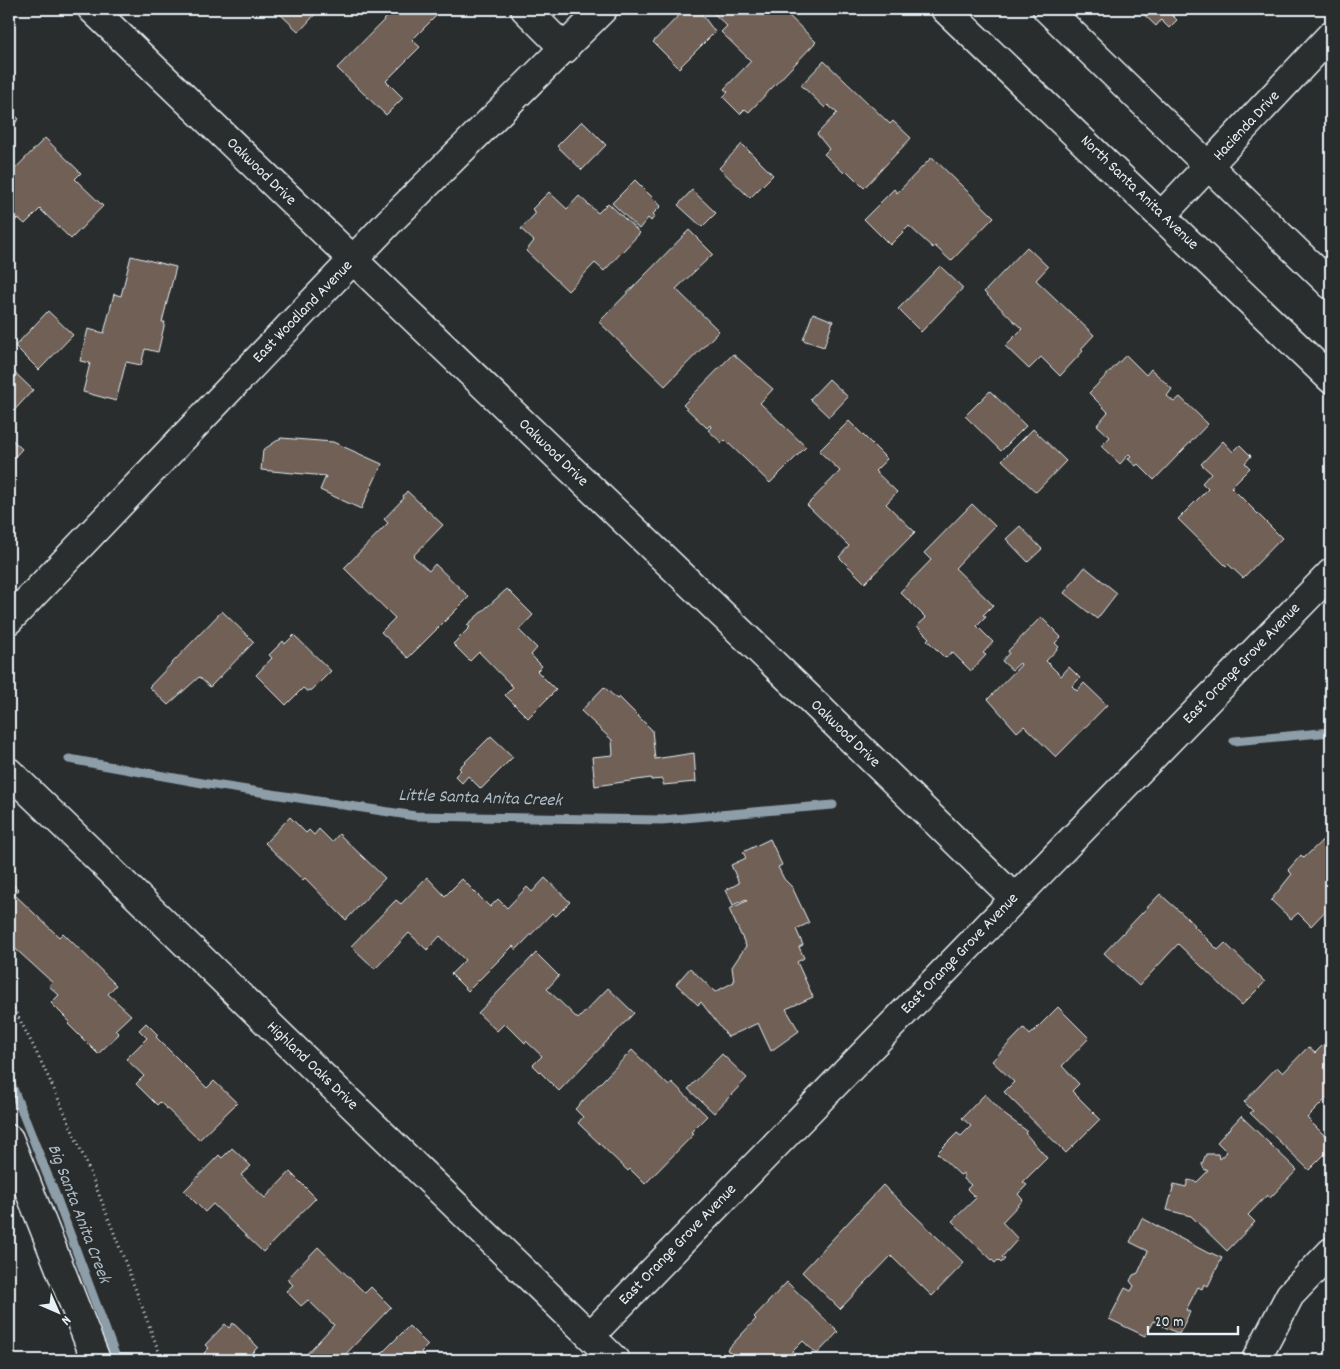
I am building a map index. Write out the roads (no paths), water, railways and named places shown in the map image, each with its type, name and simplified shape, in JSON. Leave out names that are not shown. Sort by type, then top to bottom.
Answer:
[{"type":"street","name":"Oakwood Drive","points":[[92,9],[804,693],[1014,898]]},
{"type":"street","points":[[525,9],[565,49]]},
{"type":"street","name":"East Woodland Avenue","points":[[9,620],[353,261],[603,9]]},
{"type":"street","name":"North Santa Anita Avenue","points":[[944,9],[1162,215],[1331,379]]},
{"type":"street","points":[[1047,9],[1331,285]]},
{"type":"street","name":"Hacienda Drive","points":[[1162,215],[1331,35]]},
{"type":"street","name":"East Orange Grove Avenue","points":[[590,1336],[1331,573]]},
{"type":"street","name":"Highland Oaks Drive","points":[[9,772],[615,1360]]},
{"type":"street","points":[[9,1139],[96,1360]]},
{"type":"street","points":[[1256,1360],[1290,1295],[1331,1252]]},
{"type":"waterway","name":"Little Santa Anita Creek","points":[[1234,741],[1331,732]]},
{"type":"waterway","name":"Little Santa Anita Creek","points":[[69,759],[208,784],[415,816],[662,820],[833,805]]},
{"type":"waterway","name":"Big Santa Anita Creek","points":[[9,1079],[57,1199],[117,1360]]}]
